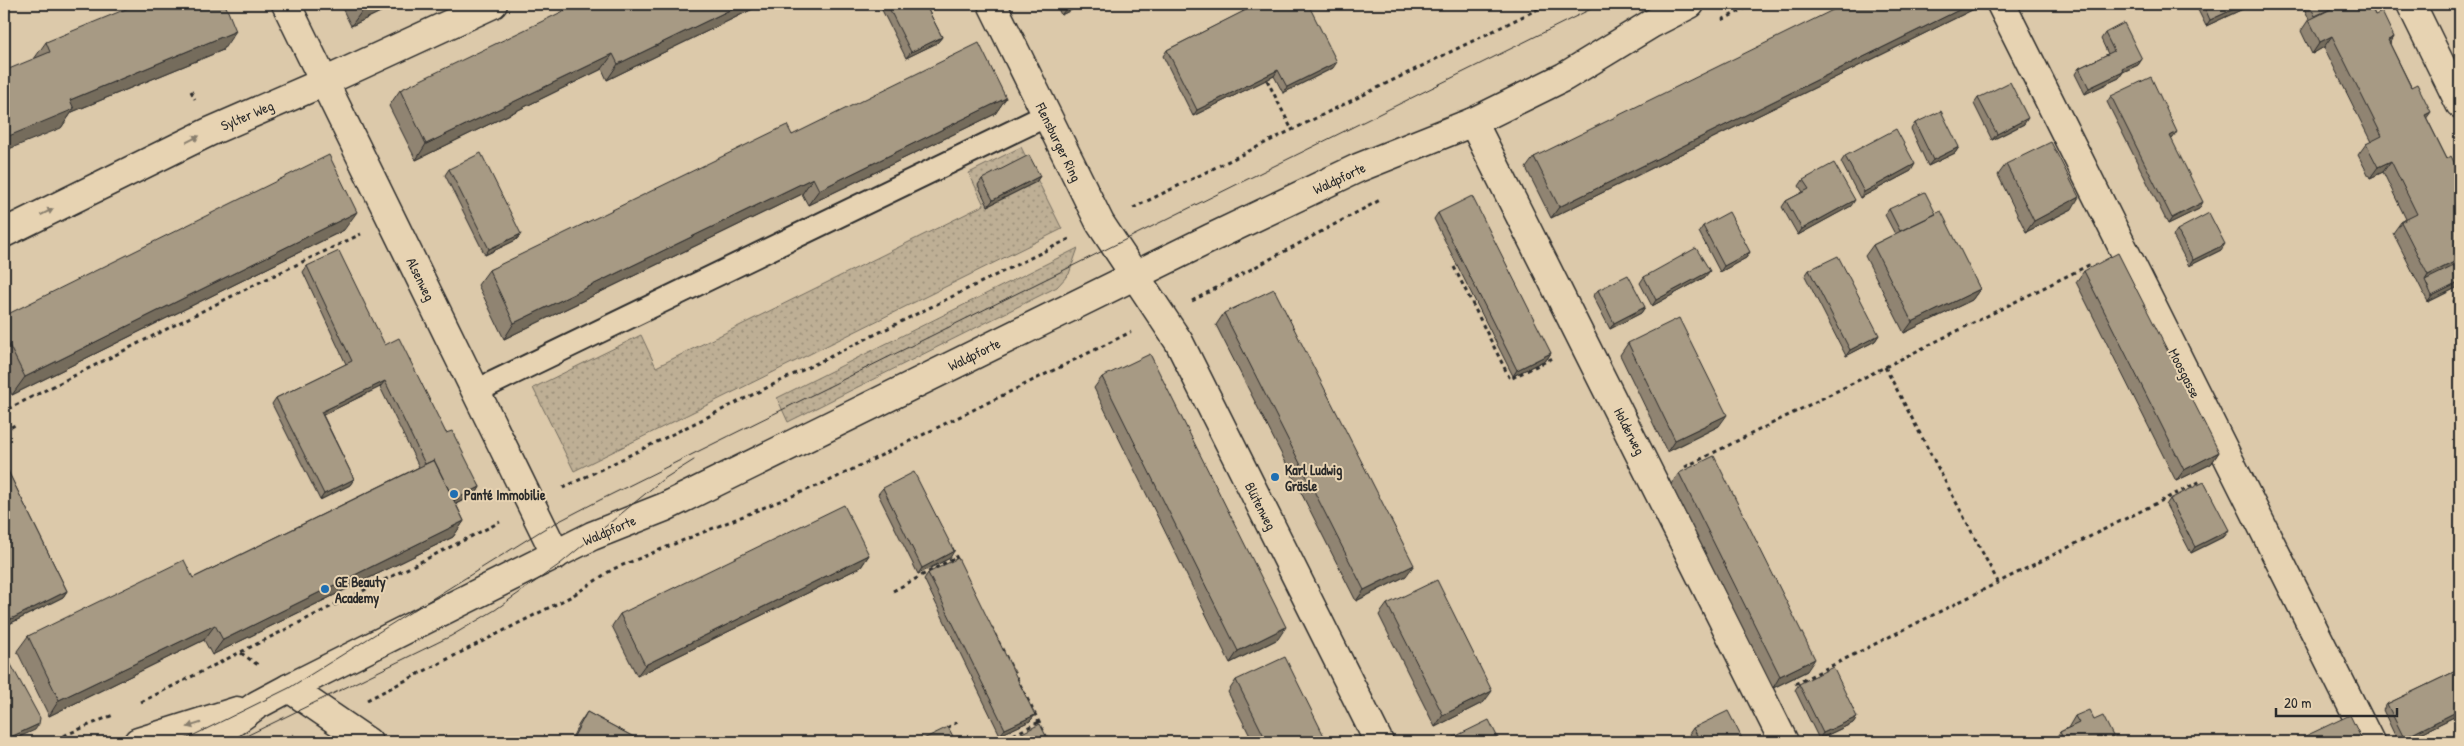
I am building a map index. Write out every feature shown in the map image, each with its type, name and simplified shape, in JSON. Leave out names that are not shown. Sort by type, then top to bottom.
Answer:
[{"type":"street","name":"Alsenweg","points":[[286,4],[556,555]]},
{"type":"street","name":"Sylter Weg","points":[[4,233],[209,132],[324,82],[493,4]]},
{"type":"street","name":"Flensburger Ring","points":[[992,4],[1045,116],[1100,224],[1134,275]]},
{"type":"street","name":"Waldpforte","points":[[206,742],[257,705],[592,536],[665,507],[1134,275],[1358,168],[1473,122],[1564,77],[1651,24],[1690,4]]},
{"type":"street","name":"Moosgasse","points":[[2001,4],[2370,742]]},
{"type":"street","points":[[2412,4],[2460,104]]},
{"type":"street","name":"Holderweg","points":[[1473,122],[1784,742]]},
{"type":"street","name":"Blütenweg","points":[[1134,275],[1179,342],[1379,742]]},
{"type":"street","points":[[289,688],[368,742]]},
{"type":"street","name":"Waldpforte","points":[[138,742],[257,705]]},
{"type":"lane","points":[[476,391],[1045,116]]},
{"type":"path","points":[[134,705],[532,506],[572,483],[1548,4]]},
{"type":"path","points":[[1719,22],[1754,4]]},
{"type":"path","points":[[1266,80],[1292,131]]},
{"type":"path","points":[[332,717],[572,596],[613,569],[829,481],[1162,317],[1388,195]]},
{"type":"path","points":[[8,409],[258,283],[392,220]]},
{"type":"path","points":[[1655,482],[2123,248]]},
{"type":"path","points":[[1454,267],[1510,380],[1585,342]]},
{"type":"path","points":[[1885,367],[1998,582]]},
{"type":"path","points":[[4,431],[16,425]]},
{"type":"path","points":[[1763,700],[2231,465]]},
{"type":"path","points":[[948,540],[961,566]]},
{"type":"path","points":[[893,591],[956,557]]},
{"type":"path","points":[[987,618],[1050,742]]},
{"type":"path","points":[[49,742],[116,714]]},
{"type":"path","points":[[942,730],[960,721]]},
{"type":"path","points":[[999,742],[1040,722]]},
{"type":"shaded area","points":[[1021,147],[1062,229],[574,471],[533,388],[641,335],[656,367],[984,205],[969,173]]},
{"type":"shaded area","points":[[1078,248],[1069,274],[1057,287],[788,422],[777,398]]},
{"type":"building","points":[[138,4],[225,4],[236,31],[70,100],[74,109],[4,138],[4,71],[50,52],[46,42]]},
{"type":"building","points":[[358,4],[376,4],[362,11]]},
{"type":"building","points":[[578,4],[588,4],[590,8],[599,4],[742,4],[618,64],[613,54],[426,144],[400,90]]},
{"type":"building","points":[[887,4],[925,4],[942,37],[911,52]]},
{"type":"building","points":[[1063,4],[1076,4],[1066,9]]},
{"type":"building","points":[[1246,4],[1308,4],[1337,62],[1287,87],[1278,70],[1197,110],[1167,50],[1248,9]]},
{"type":"building","points":[[1845,4],[1971,4],[1559,207],[1534,157]]},
{"type":"building","points":[[2203,4],[2245,4],[2210,20]]},
{"type":"building","points":[[2309,4],[2341,4],[2315,16]]},
{"type":"building","points":[[2341,4],[2370,4],[2375,15],[2382,12],[2394,37],[2388,40],[2411,87],[2417,84],[2431,112],[2425,115],[2447,159],[2451,156],[2460,174],[2460,259],[2428,275],[2401,222],[2417,214],[2391,161],[2378,167],[2366,144],[2382,136],[2332,36],[2320,42],[2309,20]]},
{"type":"building","points":[[2124,23],[2142,59],[2122,68],[2123,72],[2089,88],[2079,68],[2114,51],[2105,33]]},
{"type":"building","points":[[979,43],[1006,98],[819,190],[813,178],[514,323],[489,270],[787,125],[792,135]]},
{"type":"building","points":[[2151,77],[2177,132],[2170,136],[2203,202],[2172,218],[2111,96]]},
{"type":"building","points":[[2010,82],[2028,118],[1997,134],[1978,98]]},
{"type":"building","points":[[1941,111],[1959,147],[1933,160],[1915,123]]},
{"type":"building","points":[[1896,129],[1915,164],[1864,192],[1845,156]]},
{"type":"building","points":[[2051,142],[2079,197],[2034,221],[2006,164]]},
{"type":"building","points":[[481,153],[521,234],[489,249],[449,169]]},
{"type":"building","points":[[329,155],[357,212],[25,377],[4,335],[4,316]]},
{"type":"building","points":[[1029,155],[1040,176],[993,200],[982,179]]},
{"type":"building","points":[[1834,163],[1855,200],[1802,229],[1786,201],[1809,189],[1803,180]]},
{"type":"building","points":[[1925,192],[1936,214],[1900,231],[1889,209]]},
{"type":"building","points":[[1472,196],[1551,353],[1517,370],[1438,213]]},
{"type":"building","points":[[1941,211],[1980,289],[1912,322],[1873,245]]},
{"type":"building","points":[[1729,212],[1750,252],[1724,266],[1703,226]]},
{"type":"building","points":[[2209,213],[2225,244],[2193,260],[2177,230]]},
{"type":"building","points":[[1696,248],[1710,271],[1656,300],[1644,277]]},
{"type":"building","points":[[339,251],[385,345],[399,338],[446,433],[452,431],[480,487],[454,500],[434,460],[425,464],[385,381],[321,412],[354,479],[324,494],[276,398],[352,361],[307,266]]},
{"type":"building","points":[[2118,253],[2219,452],[2184,470],[2084,271]]},
{"type":"building","points":[[1838,256],[1879,335],[1850,350],[1809,270]]},
{"type":"building","points":[[2460,263],[2460,282],[2432,296],[2425,280]]},
{"type":"building","points":[[1628,275],[1645,307],[1614,323],[1598,290]]},
{"type":"building","points":[[1274,289],[1414,565],[1364,590],[1224,313]]},
{"type":"building","points":[[1679,318],[1727,415],[1675,440],[1628,343]]},
{"type":"building","points":[[1150,354],[1286,627],[1238,651],[1102,377]]},
{"type":"building","points":[[1714,456],[1815,659],[1780,676],[1679,473]]},
{"type":"building","points":[[434,460],[464,521],[223,640],[215,625],[59,700],[28,636],[184,560],[193,578]]},
{"type":"building","points":[[4,463],[67,591],[11,619],[4,605]]},
{"type":"building","points":[[914,472],[954,551],[922,568],[883,488]]},
{"type":"building","points":[[2204,482],[2229,530],[2195,547],[2170,499]]},
{"type":"building","points":[[844,505],[869,555],[645,665],[620,614]]},
{"type":"building","points":[[958,558],[1035,715],[1005,729],[928,573]]},
{"type":"building","points":[[1437,580],[1492,691],[1443,715],[1387,604]]},
{"type":"building","points":[[1285,657],[1327,742],[1267,742],[1236,680]]},
{"type":"building","points":[[8,659],[40,718],[39,724],[4,740],[4,661]]},
{"type":"building","points":[[1833,667],[1857,717],[1823,733],[1799,684]]},
{"type":"building","points":[[2460,669],[2460,710],[2404,738],[2387,704]]},
{"type":"building","points":[[2089,710],[2094,720],[2103,716],[2116,742],[2065,742],[2060,732],[2079,723],[2075,716]]},
{"type":"building","points":[[1728,711],[1744,742],[1701,742],[1693,728]]},
{"type":"building","points":[[587,712],[643,742],[571,742]]},
{"type":"building","points":[[2350,715],[2363,742],[2293,742]]},
{"type":"building","points":[[1489,720],[1500,742],[1444,742]]},
{"type":"building","points":[[1040,724],[1049,742],[1011,742],[1010,739]]},
{"type":"building","points":[[948,727],[956,742],[917,742]]},
{"type":"tram line","points":[[180,742],[289,688],[544,529],[1601,4]]},
{"type":"tram line","points":[[234,742],[451,636],[495,610],[560,564],[662,480],[694,460]]},
{"type":"place","name":"Karl Ludwig Gräsle","points":[[1275,477]]},
{"type":"place","name":"Panté Immobilie","points":[[454,494]]},
{"type":"place","name":"GE Beauty Academy","points":[[325,589]]}]
